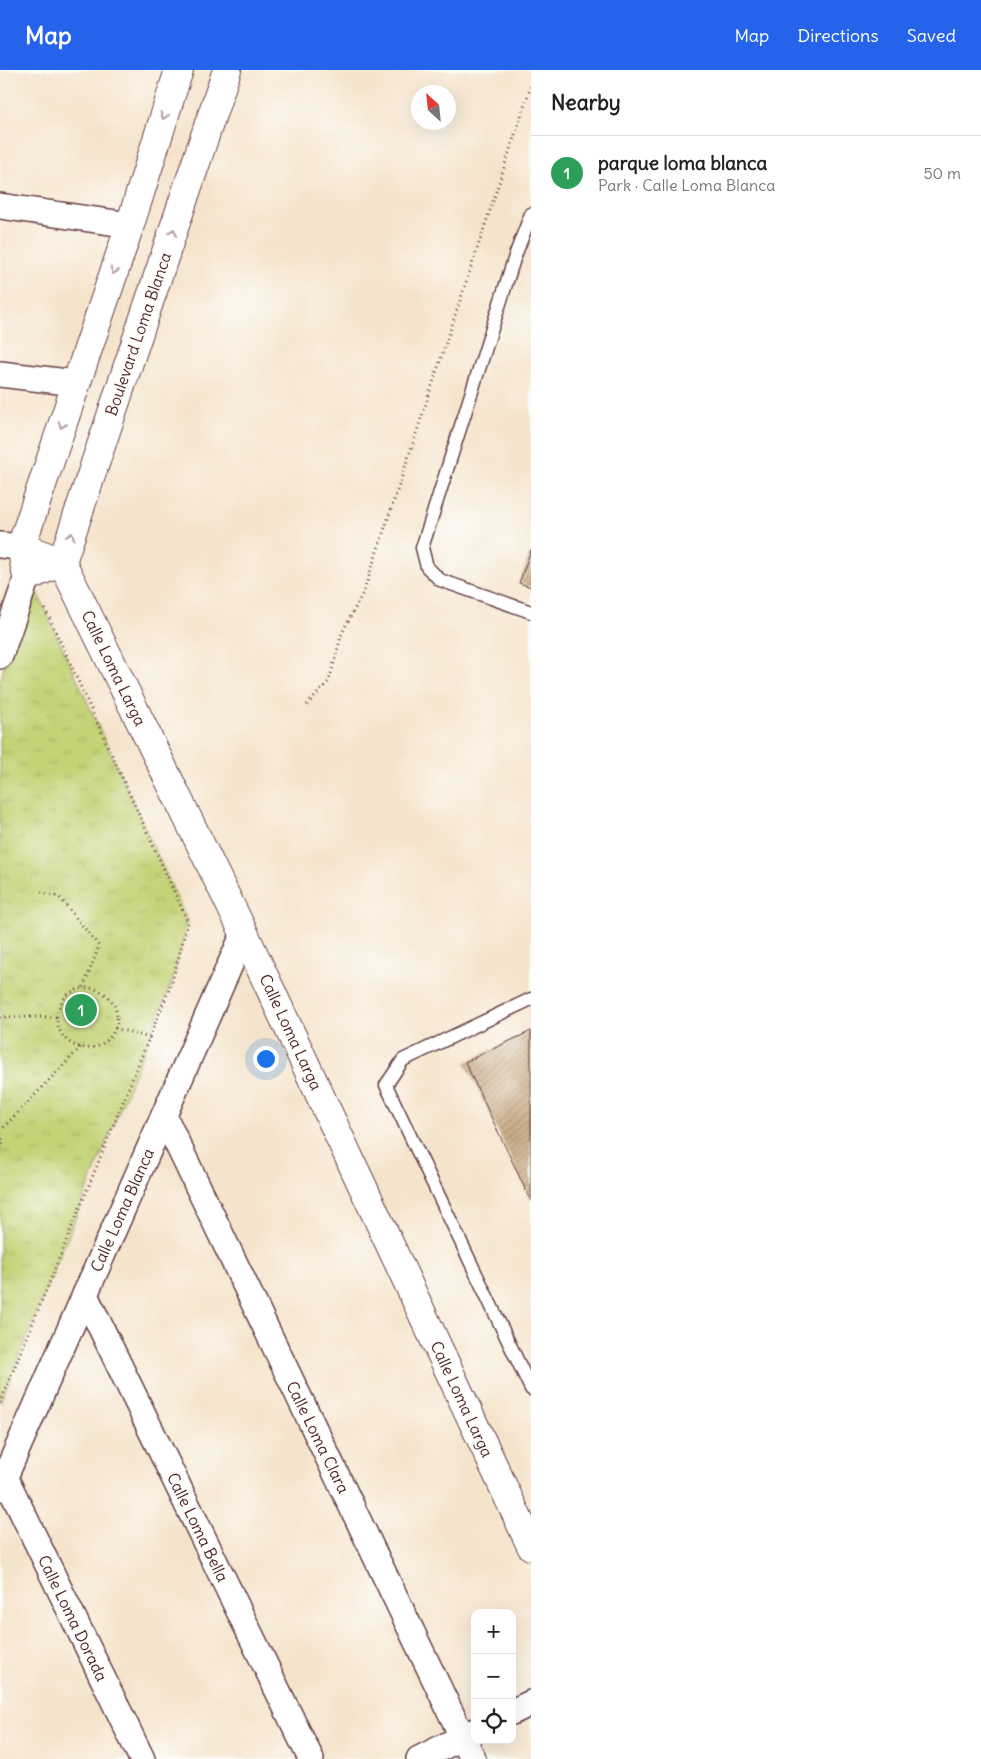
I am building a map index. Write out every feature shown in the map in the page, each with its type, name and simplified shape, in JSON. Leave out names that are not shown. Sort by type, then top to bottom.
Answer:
[{"type":"street","points":[[10,546],[76,383],[130,224],[179,70]]},
{"type":"street","name":"Boulevard Loma Blanca","points":[[62,562],[225,71]]},
{"type":"street","points":[[0,206],[130,224]]},
{"type":"street","points":[[0,374],[76,383]]},
{"type":"street","points":[[10,546],[62,562]]},
{"type":"street","points":[[0,656],[27,577],[10,546]]},
{"type":"street","points":[[27,577],[62,562]]},
{"type":"street","name":"Calle Loma Larga","points":[[62,562],[244,933],[531,1546]]},
{"type":"street","name":"Calle Loma Blanca","points":[[2,1482],[244,933]]},
{"type":"street","name":"Calle Loma Clara","points":[[164,1116],[470,1742]]},
{"type":"street","name":"Calle Loma Bella","points":[[85,1295],[311,1759]]},
{"type":"street","name":"Calle Loma Dorada","points":[[2,1482],[142,1759]]},
{"type":"street","points":[[516,1710],[531,1703]]},
{"type":"street","points":[[419,1759],[470,1742]]},
{"type":"lane","points":[[531,214],[515,256],[422,548],[427,567],[440,580],[531,612]]},
{"type":"lane","points":[[531,999],[403,1060],[386,1085],[531,1389]]},
{"type":"path","points":[[307,705],[329,681],[342,632],[364,592],[531,86]]},
{"type":"path","points":[[0,1403],[172,982],[188,922],[41,601]]},
{"type":"path","points":[[41,892],[59,896],[99,946],[82,988]]},
{"type":"path","points":[[82,988],[102,991],[109,997],[117,1015],[115,1028],[106,1041],[88,1048],[69,1042],[58,1026],[57,1017],[59,1007],[65,998],[82,988]]},
{"type":"path","points":[[0,1017],[57,1017]]},
{"type":"path","points":[[115,1028],[150,1038]]},
{"type":"path","points":[[0,1151],[3,1142],[0,1133],[82,1047]]},
{"type":"green space","points":[[37,592],[188,922],[172,982],[0,1403],[0,681],[25,600]]},
{"type":"building","points":[[531,550],[531,587],[519,583]]},
{"type":"building","points":[[531,1031],[531,1201],[465,1062]]},
{"type":"place","name":"parque loma blanca","points":[[81,1010]]}]
